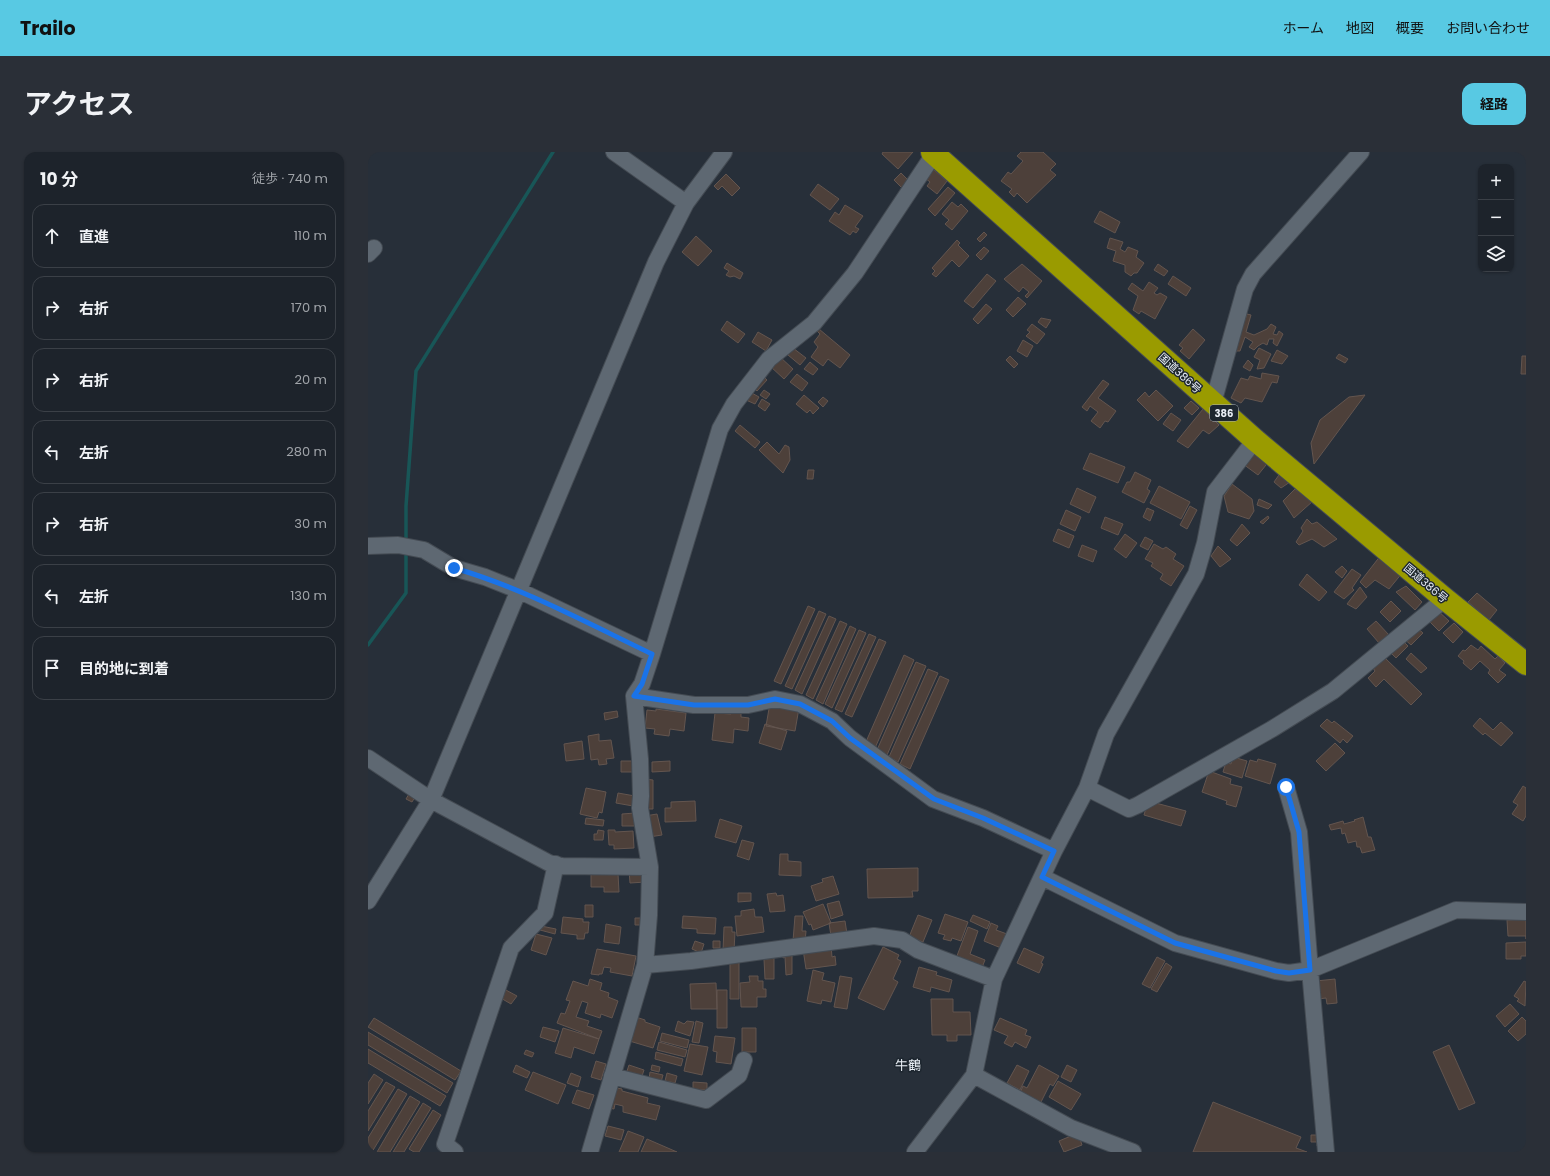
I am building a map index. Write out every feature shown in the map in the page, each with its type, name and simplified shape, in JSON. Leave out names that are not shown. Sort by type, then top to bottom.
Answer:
[{"type":"highway","name":"国道386号","points":[[933,153],[1254,440],[1445,599],[1526,664]]},
{"type":"street","points":[[614,152],[686,203]]},
{"type":"street","points":[[368,902],[431,800],[656,262],[686,203],[724,152]]},
{"type":"street","points":[[1213,403],[1245,289],[1253,274],[1362,152]]},
{"type":"street","points":[[590,1152],[645,965],[649,915],[650,867],[640,808],[640,759],[634,696],[642,684],[652,654],[720,429],[734,404],[769,359],[814,323],[855,273],[933,153]]},
{"type":"street","points":[[915,1152],[974,1075],[994,979],[1054,851],[1087,788],[1106,734],[1196,574],[1205,543],[1215,492],[1254,440]]},
{"type":"street","points":[[368,546],[398,545],[424,550],[454,568],[485,577],[520,590],[652,654]]},
{"type":"street","points":[[1087,788],[1129,809],[1138,805],[1333,691],[1445,599]]},
{"type":"street","points":[[634,696],[694,705],[748,705],[775,699],[800,704],[832,721],[850,738],[934,799],[983,818],[1054,851]]},
{"type":"street","points":[[368,758],[431,800],[549,863],[562,866],[650,867]]},
{"type":"street","points":[[1286,787],[1299,832],[1326,1152]]},
{"type":"street","points":[[455,1152],[445,1144],[511,948],[545,913],[556,864]]},
{"type":"street","points":[[1042,877],[1175,943],[1276,971],[1289,973],[1310,970],[1456,910],[1526,912]]},
{"type":"street","points":[[645,965],[691,961],[874,936],[902,940],[918,950],[994,979]]},
{"type":"street","points":[[612,1076],[706,1100],[739,1075],[744,1060]]},
{"type":"street","points":[[974,1075],[1071,1128],[1133,1152]]},
{"type":"building","points":[[883,152],[913,152],[898,169],[882,154]]},
{"type":"building","points":[[1021,152],[1043,152],[1056,164],[1050,170],[1056,175],[1027,203],[1017,193],[1014,197],[1009,192],[1012,189],[1001,181],[1008,172],[1011,174],[1023,161],[1017,156]]},
{"type":"building","points":[[933,169],[947,181],[937,194],[927,186],[930,182],[925,178]]},
{"type":"building","points":[[901,173],[909,181],[902,188],[894,180]]},
{"type":"building","points":[[726,174],[740,188],[732,196],[722,186],[718,190],[714,186]]},
{"type":"building","points":[[818,184],[839,199],[830,210],[810,195]]},
{"type":"building","points":[[948,187],[955,193],[935,216],[928,209]]},
{"type":"building","points":[[952,202],[958,207],[961,204],[968,211],[952,230],[945,224],[949,220],[942,214]]},
{"type":"building","points":[[845,205],[863,216],[855,227],[859,229],[856,233],[853,231],[850,235],[829,221],[835,212],[839,215]]},
{"type":"building","points":[[1100,211],[1120,222],[1115,233],[1094,222]]},
{"type":"building","points":[[984,232],[987,235],[980,242],[977,239]]},
{"type":"building","points":[[696,236],[712,251],[698,266],[682,252]]},
{"type":"building","points":[[1110,238],[1123,242],[1120,249],[1125,252],[1128,247],[1138,251],[1136,257],[1144,263],[1137,273],[1134,273],[1131,276],[1125,272],[1125,265],[1113,261],[1116,251],[1107,248]]},
{"type":"building","points":[[957,240],[960,243],[958,245],[969,256],[959,267],[952,260],[936,277],[932,274],[935,271],[932,268]]},
{"type":"building","points":[[984,247],[989,251],[981,260],[976,255]]},
{"type":"building","points":[[727,263],[743,273],[740,279],[734,276],[730,277],[726,275],[729,271],[724,268]]},
{"type":"building","points":[[1022,264],[1042,281],[1027,298],[1025,296],[1029,292],[1023,287],[1019,292],[1004,279]]},
{"type":"building","points":[[1158,264],[1168,271],[1164,276],[1154,270]]},
{"type":"building","points":[[987,274],[996,281],[973,308],[964,301]]},
{"type":"building","points":[[1173,276],[1191,288],[1186,296],[1168,284]]},
{"type":"building","points":[[1149,282],[1158,288],[1154,293],[1157,295],[1160,293],[1167,297],[1155,319],[1141,311],[1139,314],[1133,310],[1138,296],[1128,289],[1132,283],[1143,291]]},
{"type":"building","points":[[1018,297],[1026,304],[1013,317],[1006,310]]},
{"type":"building","points":[[986,304],[992,309],[978,324],[973,319]]},
{"type":"building","points":[[1247,314],[1251,315],[1246,332],[1254,335],[1267,329],[1271,324],[1276,327],[1273,334],[1277,335],[1279,331],[1283,334],[1277,346],[1273,343],[1274,339],[1269,339],[1267,345],[1263,343],[1254,350],[1249,347],[1253,342],[1245,337],[1240,351],[1236,351],[1235,355],[1232,355]]},
{"type":"building","points":[[1041,318],[1051,320],[1046,328],[1038,322]]},
{"type":"building","points":[[727,321],[745,334],[738,343],[721,330]]},
{"type":"building","points":[[1032,324],[1045,334],[1037,344],[1026,336],[1030,332],[1027,330]]},
{"type":"building","points":[[819,329],[850,355],[840,368],[828,359],[823,366],[811,357],[818,347],[814,342],[820,334],[817,331]]},
{"type":"building","points":[[1193,329],[1205,340],[1189,359],[1180,351],[1183,348],[1179,345]]},
{"type":"building","points":[[758,332],[772,340],[766,351],[752,342]]},
{"type":"building","points":[[1023,340],[1033,346],[1027,357],[1017,351]]},
{"type":"building","points":[[793,348],[806,358],[800,365],[788,355]]},
{"type":"building","points":[[1259,348],[1271,354],[1264,368],[1257,369],[1260,360],[1254,357]]},
{"type":"building","points":[[1277,350],[1288,356],[1282,364],[1271,361]]},
{"type":"building","points":[[1339,354],[1348,359],[1345,363],[1336,358]]},
{"type":"building","points":[[779,356],[793,369],[784,379],[770,366]]},
{"type":"building","points":[[1010,356],[1018,364],[1014,368],[1006,360]]},
{"type":"building","points":[[1522,356],[1526,356],[1526,374],[1521,374]]},
{"type":"building","points":[[1248,360],[1253,365],[1250,371],[1243,367]]},
{"type":"building","points":[[810,362],[818,369],[813,375],[804,369]]},
{"type":"building","points":[[1262,373],[1279,376],[1277,383],[1272,382],[1262,402],[1245,398],[1241,403],[1231,398],[1241,378],[1248,380],[1250,376],[1261,379]]},
{"type":"building","points":[[761,374],[767,380],[757,391],[751,385]]},
{"type":"building","points":[[797,374],[808,383],[802,391],[790,382]]},
{"type":"building","points":[[1103,380],[1109,384],[1098,398],[1116,411],[1108,422],[1105,421],[1100,428],[1091,421],[1098,412],[1090,406],[1087,411],[1082,407]]},
{"type":"building","points":[[764,390],[770,394],[766,399],[760,395]]},
{"type":"building","points":[[1156,390],[1173,406],[1158,421],[1137,400],[1145,392],[1149,397]]},
{"type":"building","points":[[750,392],[759,397],[755,404],[746,400]]},
{"type":"building","points":[[804,395],[819,408],[813,414],[810,410],[807,413],[796,404]]},
{"type":"building","points":[[1365,395],[1314,464],[1311,443],[1320,420],[1349,397]]},
{"type":"building","points":[[823,397],[828,401],[823,407],[818,402]]},
{"type":"building","points":[[762,399],[770,404],[765,411],[758,406]]},
{"type":"building","points":[[1191,401],[1199,408],[1192,415],[1184,408]]},
{"type":"building","points":[[1203,409],[1219,425],[1209,434],[1203,430],[1188,448],[1177,441]]},
{"type":"building","points":[[1171,413],[1181,420],[1173,431],[1163,424]]},
{"type":"building","points":[[740,425],[760,442],[755,448],[735,431]]},
{"type":"building","points":[[767,442],[779,454],[785,445],[789,447],[790,460],[783,473],[759,450]]},
{"type":"building","points":[[1255,449],[1270,460],[1258,475],[1243,464]]},
{"type":"building","points":[[1090,453],[1125,467],[1118,483],[1083,469]]},
{"type":"building","points":[[808,470],[814,470],[813,479],[807,479]]},
{"type":"building","points":[[1135,472],[1151,480],[1147,489],[1150,491],[1144,503],[1122,492],[1127,482],[1130,482]]},
{"type":"building","points":[[1281,472],[1290,482],[1281,488],[1274,482]]},
{"type":"building","points":[[1232,484],[1252,499],[1254,511],[1249,519],[1228,512],[1224,496]]},
{"type":"building","points":[[1159,486],[1190,502],[1181,519],[1150,503]]},
{"type":"building","points":[[1077,488],[1096,497],[1089,513],[1070,504]]},
{"type":"building","points":[[1295,489],[1313,501],[1294,518],[1283,501]]},
{"type":"building","points":[[1259,499],[1272,505],[1268,509],[1257,505]]},
{"type":"building","points":[[1190,506],[1197,510],[1187,529],[1180,525]]},
{"type":"building","points":[[1147,508],[1154,511],[1150,521],[1143,517]]},
{"type":"building","points":[[1066,510],[1081,517],[1075,531],[1060,524]]},
{"type":"building","points":[[1268,516],[1269,518],[1263,524],[1260,522]]},
{"type":"building","points":[[1105,517],[1123,524],[1118,535],[1101,528]]},
{"type":"building","points":[[1307,519],[1312,524],[1317,522],[1337,539],[1324,547],[1312,539],[1299,545],[1296,542],[1303,531],[1301,528]]},
{"type":"building","points":[[1242,524],[1250,533],[1237,546],[1230,540]]},
{"type":"building","points":[[1058,529],[1074,536],[1069,548],[1053,541]]},
{"type":"building","points":[[1125,534],[1137,543],[1126,558],[1114,549]]},
{"type":"building","points":[[1145,537],[1153,541],[1148,550],[1140,546]]},
{"type":"building","points":[[1154,544],[1163,549],[1166,547],[1176,554],[1173,559],[1184,566],[1171,586],[1160,579],[1163,574],[1151,566],[1153,563],[1145,559]]},
{"type":"building","points":[[1082,545],[1097,551],[1093,562],[1078,556]]},
{"type":"building","points":[[1218,546],[1231,559],[1220,567],[1211,556]]},
{"type":"building","points":[[1381,555],[1403,572],[1389,589],[1375,580],[1366,588],[1360,582]]},
{"type":"building","points":[[1342,566],[1347,571],[1342,578],[1335,572]]},
{"type":"building","points":[[1352,569],[1361,575],[1352,588],[1354,590],[1344,599],[1334,592]]},
{"type":"building","points":[[1307,574],[1327,592],[1319,601],[1299,585]]},
{"type":"building","points":[[1406,586],[1422,602],[1415,610],[1396,592]]},
{"type":"building","points":[[1360,587],[1367,597],[1356,609],[1347,604]]},
{"type":"building","points":[[1477,593],[1497,610],[1489,620],[1468,602]]},
{"type":"building","points":[[1391,601],[1401,611],[1390,622],[1380,612]]},
{"type":"building","points":[[808,606],[815,609],[781,684],[774,681]]},
{"type":"building","points":[[1437,610],[1449,621],[1439,631],[1428,620]]},
{"type":"building","points":[[819,611],[826,614],[792,689],[785,686]]},
{"type":"building","points":[[829,616],[836,619],[802,694],[795,690]]},
{"type":"building","points":[[840,621],[847,624],[813,699],[806,695]]},
{"type":"building","points":[[1376,621],[1389,635],[1379,643],[1367,629]]},
{"type":"building","points":[[1454,623],[1463,632],[1453,643],[1443,633]]},
{"type":"building","points":[[1414,625],[1423,633],[1411,645],[1402,637]]},
{"type":"building","points":[[850,626],[856,629],[823,704],[816,700]]},
{"type":"building","points":[[859,630],[866,633],[832,708],[825,704]]},
{"type":"building","points":[[869,634],[876,637],[842,712],[835,709]]},
{"type":"building","points":[[1400,638],[1408,646],[1396,658],[1388,650]]},
{"type":"building","points":[[879,639],[886,642],[852,717],[845,714]]},
{"type":"building","points":[[1471,645],[1478,650],[1481,646],[1495,659],[1498,656],[1505,663],[1499,670],[1506,675],[1498,683],[1488,673],[1490,670],[1480,661],[1471,670],[1458,656],[1463,650],[1465,651]]},
{"type":"building","points":[[1411,653],[1427,668],[1421,673],[1406,659]]},
{"type":"building","points":[[904,655],[914,660],[875,748],[865,744]]},
{"type":"building","points":[[1384,657],[1422,694],[1411,705],[1384,679],[1376,687],[1368,678],[1375,671],[1373,668]]},
{"type":"building","points":[[916,662],[926,666],[887,755],[877,750]]},
{"type":"building","points":[[928,669],[938,673],[898,762],[889,757]]},
{"type":"building","points":[[940,676],[949,680],[910,769],[900,764]]},
{"type":"building","points":[[770,703],[799,708],[795,731],[766,726]]},
{"type":"building","points":[[656,709],[686,713],[684,731],[670,729],[669,736],[654,734],[655,729],[645,728],[647,710],[656,711]]},
{"type":"building","points":[[617,711],[618,717],[605,720],[604,713]]},
{"type":"building","points":[[731,711],[741,712],[741,717],[749,718],[748,731],[734,729],[733,743],[712,740],[715,713],[731,714]]},
{"type":"building","points":[[1480,718],[1493,730],[1501,722],[1513,733],[1501,746],[1485,733],[1483,735],[1473,726]]},
{"type":"building","points":[[1327,719],[1332,723],[1334,721],[1353,736],[1347,743],[1343,739],[1340,743],[1320,726]]},
{"type":"building","points":[[765,724],[787,731],[781,750],[759,743]]},
{"type":"building","points":[[599,734],[599,741],[611,740],[614,758],[606,759],[607,764],[599,765],[598,759],[591,760],[588,736]]},
{"type":"building","points":[[582,741],[584,759],[566,761],[564,744]]},
{"type":"building","points":[[1335,743],[1345,753],[1326,771],[1316,761]]},
{"type":"building","points":[[1233,757],[1247,761],[1242,778],[1223,772],[1226,762],[1231,764]]},
{"type":"building","points":[[1258,759],[1276,764],[1270,784],[1245,776],[1250,760],[1257,762]]},
{"type":"building","points":[[621,761],[633,761],[633,772],[621,772]]},
{"type":"building","points":[[670,761],[670,771],[652,772],[652,762]]},
{"type":"building","points":[[1209,771],[1231,779],[1230,784],[1242,787],[1236,807],[1226,804],[1227,801],[1202,792]]},
{"type":"building","points":[[644,779],[653,780],[653,809],[643,809]]},
{"type":"building","points":[[1523,786],[1526,788],[1526,816],[1523,821],[1512,814],[1518,805],[1513,802]]},
{"type":"building","points":[[586,788],[606,792],[602,813],[599,812],[597,818],[580,814]]},
{"type":"building","points":[[618,793],[635,796],[633,806],[616,803]]},
{"type":"building","points":[[409,794],[415,797],[412,802],[406,799]]},
{"type":"building","points":[[695,801],[696,821],[665,822],[665,808],[671,808],[671,802]]},
{"type":"building","points":[[1148,801],[1186,811],[1181,826],[1144,815]]},
{"type":"building","points":[[635,813],[635,826],[622,826],[622,814]]},
{"type":"building","points":[[657,814],[662,835],[649,837],[645,816]]},
{"type":"building","points":[[1363,817],[1368,837],[1371,837],[1375,850],[1362,853],[1360,847],[1357,847],[1356,841],[1348,843],[1345,833],[1342,834],[1341,828],[1331,830],[1329,825],[1343,821],[1344,824]]},
{"type":"building","points":[[586,818],[604,820],[603,826],[585,824]]},
{"type":"building","points":[[720,819],[742,826],[736,843],[715,837]]},
{"type":"building","points":[[598,830],[604,831],[603,840],[594,840],[594,834],[597,834]]},
{"type":"building","points":[[608,830],[615,830],[615,832],[633,831],[634,848],[614,849],[614,845],[609,845]]},
{"type":"building","points":[[742,840],[754,843],[749,860],[737,856]]},
{"type":"building","points":[[780,854],[788,854],[788,861],[801,862],[801,876],[779,875]]},
{"type":"building","points":[[918,868],[918,891],[912,891],[913,897],[868,898],[867,869]]},
{"type":"building","points":[[629,870],[645,870],[646,882],[630,883]]},
{"type":"building","points":[[591,871],[618,874],[619,892],[604,892],[604,887],[591,887]]},
{"type":"building","points":[[833,876],[839,894],[816,901],[811,886],[823,882],[822,879]]},
{"type":"building","points":[[738,893],[751,893],[751,901],[738,902]]},
{"type":"building","points":[[776,893],[777,896],[783,895],[785,911],[770,912],[767,894]]},
{"type":"building","points":[[839,901],[843,915],[831,919],[827,904]]},
{"type":"building","points":[[823,904],[831,923],[813,930],[803,912]]},
{"type":"building","points":[[585,905],[593,905],[593,917],[585,917]]},
{"type":"building","points":[[754,909],[755,917],[762,917],[764,932],[737,936],[735,916],[741,916],[741,911]]},
{"type":"building","points":[[945,914],[968,922],[961,941],[952,938],[951,941],[943,939],[945,935],[938,933]]},
{"type":"building","points":[[918,915],[932,920],[923,942],[909,937]]},
{"type":"building","points":[[973,915],[990,922],[987,929],[970,921]]},
{"type":"building","points":[[683,916],[716,918],[715,934],[697,933],[697,929],[682,928]]},
{"type":"building","points":[[795,916],[803,916],[802,931],[806,931],[805,942],[793,941]]},
{"type":"building","points":[[563,917],[583,919],[583,922],[589,922],[588,933],[585,933],[584,939],[577,939],[577,935],[561,933]]},
{"type":"building","points":[[635,918],[642,918],[642,925],[635,925]]},
{"type":"building","points":[[1526,919],[1526,936],[1508,936],[1507,920]]},
{"type":"building","points":[[845,921],[847,934],[831,936],[829,923]]},
{"type":"building","points":[[991,923],[998,926],[996,930],[1007,934],[1001,948],[984,941]]},
{"type":"building","points":[[606,924],[621,927],[619,944],[604,942]]},
{"type":"building","points":[[541,926],[556,929],[555,934],[540,930]]},
{"type":"building","points":[[724,927],[732,927],[732,932],[735,932],[734,951],[723,951]]},
{"type":"building","points":[[968,927],[978,931],[970,954],[985,960],[981,970],[955,961]]},
{"type":"building","points":[[536,934],[552,938],[546,955],[531,950]]},
{"type":"building","points":[[695,941],[704,944],[701,953],[692,949]]},
{"type":"building","points":[[713,941],[720,941],[720,948],[713,948]]},
{"type":"building","points":[[1526,942],[1526,956],[1521,956],[1521,959],[1506,959],[1506,943]]},
{"type":"building","points":[[831,945],[832,957],[835,956],[836,965],[806,969],[803,949]]},
{"type":"building","points":[[883,947],[899,955],[897,959],[901,961],[893,979],[898,982],[884,1010],[858,998]]},
{"type":"building","points":[[1024,948],[1044,957],[1039,973],[1017,963]]},
{"type":"building","points":[[597,949],[636,956],[632,976],[610,972],[611,968],[604,967],[602,974],[591,974]]},
{"type":"building","points":[[792,951],[792,974],[786,975],[785,957],[783,958],[782,952]]},
{"type":"building","points":[[1157,957],[1165,961],[1150,988],[1142,984]]},
{"type":"building","points":[[774,958],[774,979],[765,979],[764,959]]},
{"type":"building","points":[[730,959],[739,962],[739,999],[730,999]]},
{"type":"building","points":[[1166,963],[1172,967],[1157,992],[1151,989]]},
{"type":"building","points":[[919,967],[937,972],[936,975],[952,980],[949,992],[931,987],[930,992],[913,987]]},
{"type":"building","points":[[813,970],[824,973],[822,980],[835,983],[831,1002],[822,1000],[821,1004],[807,1001]]},
{"type":"building","points":[[749,976],[758,976],[758,981],[763,981],[763,989],[766,989],[766,997],[757,997],[757,1007],[741,1007],[740,983],[750,982]]},
{"type":"building","points":[[840,976],[852,978],[847,1009],[834,1007]]},
{"type":"building","points":[[590,979],[602,983],[600,990],[609,993],[608,997],[618,1001],[612,1018],[601,1014],[600,1018],[585,1013],[588,1003],[582,1001],[576,1017],[589,1021],[587,1026],[602,1031],[599,1039],[557,1023],[561,1013],[565,1014],[570,1001],[566,1000],[573,981],[588,986]]},
{"type":"building","points":[[1335,979],[1337,1003],[1327,1004],[1326,998],[1318,999],[1316,981]]},
{"type":"building","points":[[1524,981],[1526,982],[1525,1006],[1517,1001],[1519,999],[1514,996]]},
{"type":"building","points":[[716,983],[717,1009],[691,1009],[690,984]]},
{"type":"building","points":[[504,989],[517,996],[511,1004],[499,997]]},
{"type":"building","points":[[717,990],[727,990],[727,1028],[717,1028]]},
{"type":"building","points":[[931,999],[953,999],[953,1012],[970,1012],[971,1035],[957,1035],[957,1041],[947,1041],[947,1035],[932,1035]]},
{"type":"building","points":[[1510,1004],[1519,1014],[1505,1027],[1496,1016]]},
{"type":"building","points":[[633,1016],[660,1027],[653,1048],[626,1040]]},
{"type":"building","points":[[1522,1017],[1526,1021],[1526,1034],[1518,1041],[1508,1031]]},
{"type":"building","points":[[374,1018],[461,1071],[455,1080],[368,1027]]},
{"type":"building","points":[[1000,1018],[1027,1030],[1025,1035],[1031,1037],[1026,1048],[1015,1042],[1012,1047],[1004,1043],[1008,1036],[994,1030]]},
{"type":"building","points":[[678,1021],[684,1024],[687,1021],[694,1022],[690,1036],[675,1031]]},
{"type":"building","points":[[696,1021],[703,1023],[699,1043],[692,1042]]},
{"type":"building","points":[[543,1027],[559,1031],[555,1042],[540,1037]]},
{"type":"building","points":[[563,1028],[599,1039],[594,1054],[574,1047],[571,1058],[555,1053]]},
{"type":"building","points":[[742,1028],[756,1028],[756,1052],[742,1052]]},
{"type":"building","points":[[368,1032],[453,1083],[447,1093],[368,1045]]},
{"type":"building","points":[[662,1033],[689,1040],[687,1048],[660,1041]]},
{"type":"building","points":[[715,1036],[735,1038],[731,1064],[716,1062],[717,1052],[713,1051]]},
{"type":"building","points":[[659,1042],[687,1050],[685,1057],[657,1050]]},
{"type":"building","points":[[690,1044],[708,1047],[702,1075],[684,1071]]},
{"type":"building","points":[[1449,1045],[1475,1103],[1459,1110],[1433,1052]]},
{"type":"building","points":[[368,1049],[446,1096],[440,1106],[368,1063]]},
{"type":"building","points":[[526,1050],[534,1053],[532,1057],[524,1054]]},
{"type":"building","points":[[656,1052],[683,1059],[681,1066],[655,1059]]},
{"type":"building","points":[[596,1061],[606,1064],[601,1080],[591,1077]]},
{"type":"building","points":[[516,1065],[530,1072],[527,1078],[513,1072]]},
{"type":"building","points":[[629,1065],[644,1070],[641,1079],[626,1074]]},
{"type":"building","points":[[652,1065],[660,1067],[659,1072],[651,1070]]},
{"type":"building","points":[[1017,1065],[1029,1071],[1020,1090],[1007,1083]]},
{"type":"building","points":[[1039,1065],[1059,1076],[1053,1086],[1050,1084],[1039,1106],[1019,1095],[1023,1086],[1027,1088]]},
{"type":"building","points":[[1067,1065],[1077,1070],[1071,1082],[1061,1077]]},
{"type":"building","points":[[533,1072],[566,1085],[558,1104],[525,1090]]},
{"type":"building","points":[[650,1072],[663,1075],[661,1082],[649,1079]]},
{"type":"building","points":[[571,1073],[581,1077],[578,1087],[567,1083]]},
{"type":"building","points":[[667,1073],[677,1076],[675,1083],[665,1081]]},
{"type":"building","points":[[374,1074],[383,1080],[368,1104],[368,1083]]},
{"type":"building","points":[[1058,1081],[1081,1094],[1071,1110],[1049,1097]]},
{"type":"building","points":[[386,1082],[395,1087],[368,1131],[368,1111]]},
{"type":"building","points":[[693,1082],[707,1083],[707,1090],[693,1090]]},
{"type":"building","points":[[612,1087],[648,1098],[647,1103],[660,1106],[656,1120],[623,1112],[623,1106],[615,1104],[614,1109],[609,1108]]},
{"type":"building","points":[[398,1089],[407,1094],[372,1152],[368,1152],[368,1138]]},
{"type":"building","points":[[577,1090],[594,1095],[589,1109],[572,1103]]},
{"type":"building","points":[[410,1096],[420,1102],[390,1152],[377,1152]]},
{"type":"building","points":[[1213,1102],[1301,1137],[1296,1148],[1307,1152],[1193,1152]]},
{"type":"building","points":[[423,1103],[431,1108],[404,1152],[393,1152]]},
{"type":"building","points":[[433,1110],[441,1115],[419,1152],[414,1152],[409,1149]]},
{"type":"building","points":[[608,1126],[624,1130],[621,1140],[605,1136]]},
{"type":"building","points":[[628,1131],[644,1137],[638,1152],[619,1152]]},
{"type":"building","points":[[1078,1133],[1082,1145],[1064,1152],[1059,1141]]},
{"type":"building","points":[[1311,1135],[1322,1135],[1322,1146],[1317,1146],[1317,1142],[1311,1142]]},
{"type":"building","points":[[647,1139],[677,1152],[641,1152]]},
{"type":"waterway","points":[[406,541],[406,506],[416,371],[553,152]]},
{"type":"waterway","points":[[368,645],[406,593],[406,552]]},
{"type":"district","name":"牛鶴","points":[[908,1065]]},
{"type":"route","points":[[454,568],[485,577],[520,590],[652,654],[642,684],[634,696],[694,705],[748,705],[775,699],[800,704],[832,721],[850,738],[934,799],[983,818],[1054,851],[1042,877],[1175,943],[1276,971],[1289,973],[1310,970],[1299,832],[1286,787]]}]
